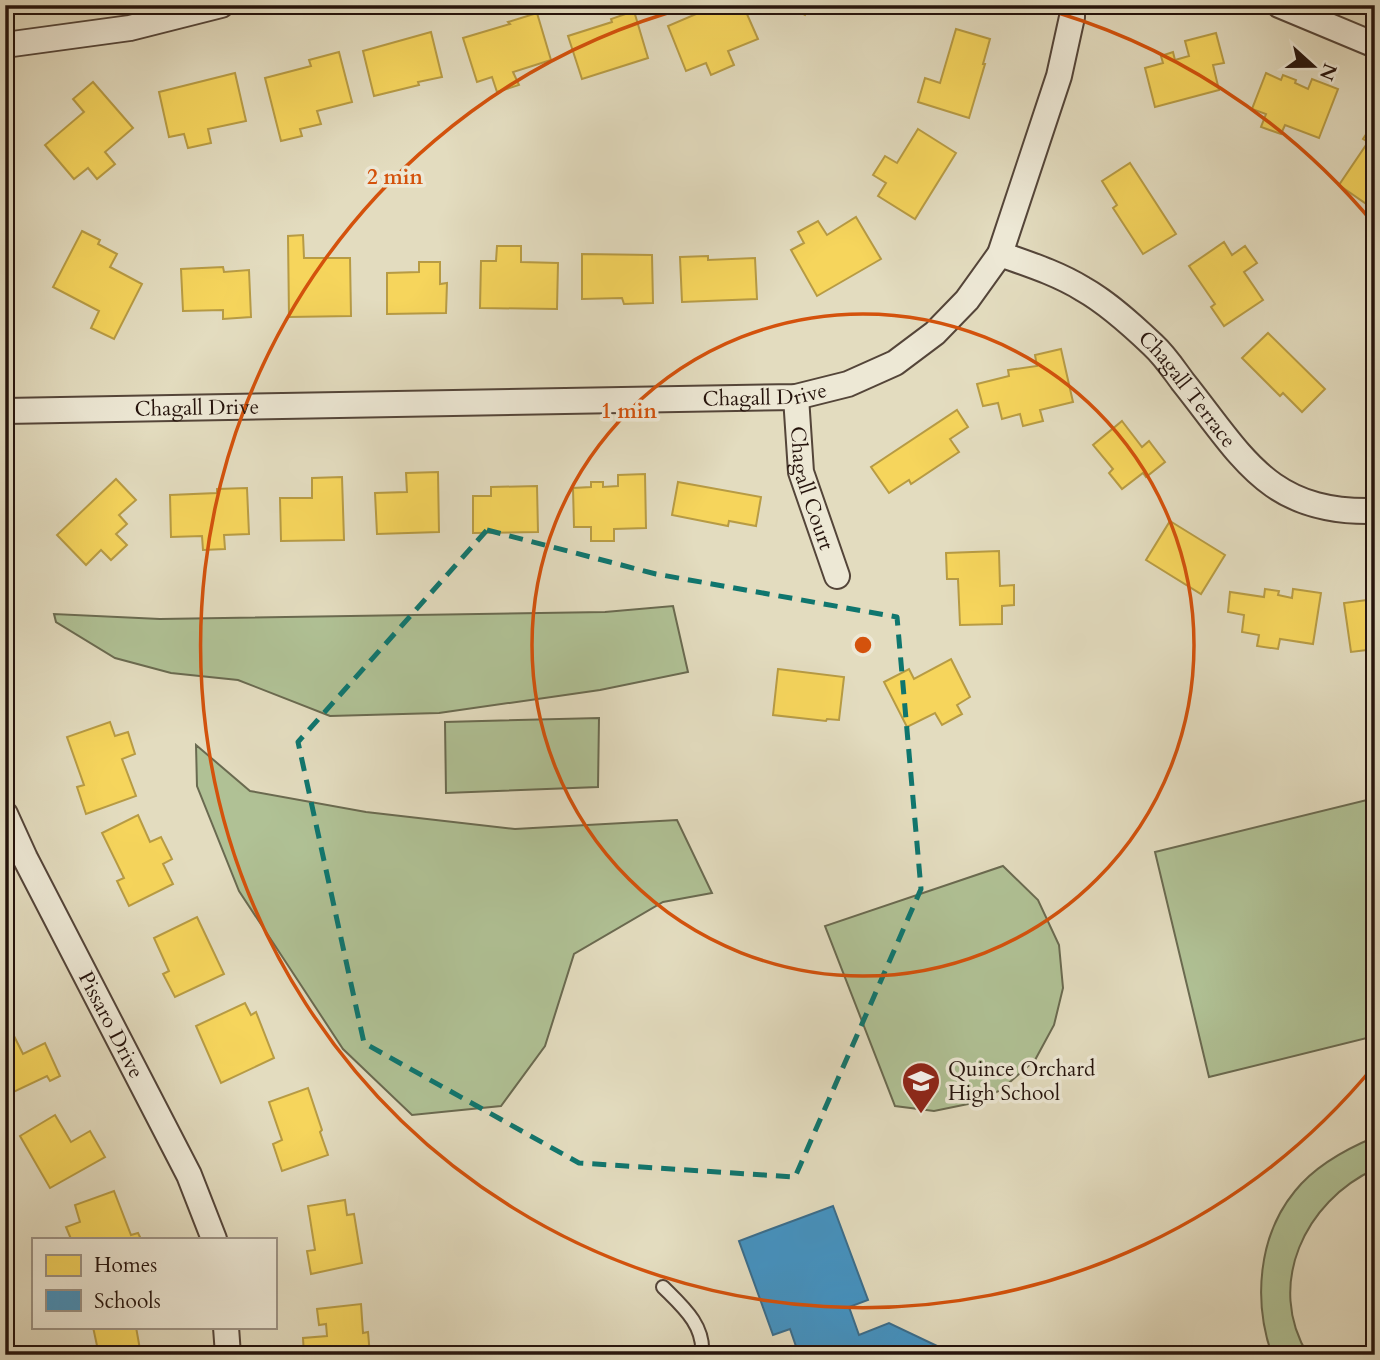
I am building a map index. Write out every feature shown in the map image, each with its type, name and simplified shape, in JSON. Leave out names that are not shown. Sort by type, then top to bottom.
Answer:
[{"type":"street","points":[[5,45],[130,28],[221,5]]},
{"type":"street","name":"Chagall Drive","points":[[5,411],[796,397],[848,384],[895,363],[935,333],[967,300],[1000,254],[1059,76],[1072,17],[1072,5]]},
{"type":"street","points":[[1279,5],[1375,45]]},
{"type":"street","name":"Chagall Terrace","points":[[1000,254],[1040,268],[1083,289],[1111,308],[1155,347],[1254,472],[1282,492],[1311,505],[1351,512],[1375,511]]},
{"type":"street","name":"Chagall Court","points":[[796,397],[801,472],[837,576]]},
{"type":"street","name":"Pissaro Drive","points":[[5,814],[25,858],[189,1175],[214,1238]]},
{"type":"street","points":[[226,1328],[228,1355]]},
{"type":"lane","points":[[663,1287],[693,1316],[703,1345],[702,1355]]},
{"type":"highlighted area","points":[[487,530],[656,574],[897,617],[921,889],[795,1177],[579,1163],[364,1043],[298,742]]},
{"type":"green space","points":[[673,606],[688,672],[600,690],[439,713],[330,716],[238,680],[171,673],[115,658],[56,622],[54,614],[160,619],[605,612]]},
{"type":"green space","points":[[599,718],[598,787],[446,793],[445,722]]},
{"type":"green space","points":[[196,745],[250,791],[366,812],[515,829],[677,820],[712,893],[663,902],[574,954],[545,1046],[501,1106],[412,1115],[343,1049],[239,891],[197,786]]},
{"type":"green space","points":[[1375,798],[1375,1036],[1209,1077],[1155,852]]},
{"type":"green space","points":[[1003,866],[1038,900],[1059,945],[1063,988],[1054,1025],[1035,1060],[1001,1090],[973,1103],[934,1111],[895,1106],[825,926]]},
{"type":"green space","points":[[1375,1137],[1375,1169],[1350,1183],[1329,1202],[1312,1223],[1299,1248],[1292,1274],[1290,1301],[1296,1328],[1308,1355],[1272,1355],[1262,1313],[1261,1291],[1266,1248],[1273,1228],[1303,1182],[1321,1166]]},
{"type":"green space","points":[[5,1273],[14,1355],[5,1355]]},
{"type":"building: Homes","points":[[717,5],[743,5],[758,39],[728,51],[734,65],[711,75],[706,63],[686,71],[668,26]]},
{"type":"building: Homes","points":[[786,5],[810,5],[805,15]]},
{"type":"building: Homes","points":[[986,5],[1005,5],[1006,8],[987,12]]},
{"type":"building: Homes","points":[[634,11],[648,58],[582,79],[568,36],[612,22],[611,19]]},
{"type":"building: Homes","points":[[537,13],[551,60],[513,72],[519,85],[497,92],[492,77],[477,82],[463,38]]},
{"type":"building: Homes","points":[[956,29],[990,39],[969,118],[918,102],[925,78],[940,83]]},
{"type":"building: Homes","points":[[431,32],[442,77],[374,96],[363,51]]},
{"type":"building: Homes","points":[[1216,33],[1224,63],[1213,65],[1219,90],[1155,107],[1145,68],[1163,63],[1161,56],[1173,52],[1175,60],[1189,56],[1185,41]]},
{"type":"building: Homes","points":[[339,52],[352,102],[317,111],[321,124],[300,129],[302,136],[281,141],[265,78],[311,66],[309,60]]},
{"type":"building: Homes","points":[[235,73],[246,121],[208,129],[211,143],[188,148],[184,134],[169,137],[159,92]]},
{"type":"building: Homes","points":[[1266,73],[1281,80],[1283,75],[1308,89],[1312,79],[1338,89],[1319,138],[1285,125],[1281,134],[1261,127],[1266,114],[1252,109]]},
{"type":"building: Homes","points":[[93,82],[133,128],[105,152],[115,164],[97,179],[88,168],[74,179],[45,145],[84,112],[73,99]]},
{"type":"building: Homes","points":[[918,129],[956,153],[915,219],[878,196],[886,183],[873,175],[885,156],[897,163]]},
{"type":"building: Homes","points":[[1369,130],[1375,134],[1375,210],[1339,185],[1368,142],[1363,139]]},
{"type":"building: Homes","points":[[1130,163],[1176,234],[1143,254],[1113,208],[1117,205],[1102,181]]},
{"type":"building: Homes","points":[[856,217],[881,259],[817,296],[791,250],[804,243],[798,232],[818,221],[827,235]]},
{"type":"building: Homes","points":[[82,231],[100,240],[98,244],[117,254],[110,267],[142,284],[114,339],[91,328],[99,311],[53,287]]},
{"type":"building: Homes","points":[[303,235],[304,258],[350,258],[351,316],[289,317],[288,236]]},
{"type":"building: Homes","points":[[1224,242],[1232,255],[1245,246],[1257,263],[1244,272],[1263,300],[1224,326],[1211,307],[1215,304],[1189,266]]},
{"type":"building: Homes","points":[[497,246],[521,246],[521,262],[558,263],[557,309],[480,308],[481,261],[496,261]]},
{"type":"building: Homes","points":[[582,254],[652,255],[653,303],[624,304],[622,298],[582,299]]},
{"type":"building: Homes","points":[[708,256],[708,260],[755,258],[757,299],[682,302],[680,257]]},
{"type":"building: Homes","points":[[419,262],[440,262],[440,284],[447,283],[446,313],[387,314],[387,273],[419,272]]},
{"type":"building: Homes","points":[[223,267],[224,272],[249,270],[251,317],[223,319],[223,310],[183,311],[181,269]]},
{"type":"building: Homes","points":[[1268,333],[1325,389],[1302,412],[1283,393],[1280,396],[1242,358]]},
{"type":"building: Homes","points":[[1061,349],[1073,402],[1040,410],[1043,421],[1023,426],[1020,414],[1002,419],[998,403],[983,406],[977,384],[1009,376],[1008,370],[1037,366],[1035,355]]},
{"type":"building: Homes","points":[[1368,384],[1375,384],[1375,425],[1370,425]]},
{"type":"building: Homes","points":[[957,410],[968,427],[950,439],[959,452],[911,484],[909,480],[889,493],[871,467]]},
{"type":"building: Homes","points":[[1122,421],[1142,447],[1149,441],[1165,462],[1146,477],[1143,473],[1122,489],[1109,473],[1113,469],[1093,445]]},
{"type":"building: Homes","points":[[438,472],[439,532],[377,534],[375,493],[407,492],[406,473]]},
{"type":"building: Homes","points":[[645,474],[646,528],[614,529],[614,541],[591,541],[591,527],[574,527],[573,488],[591,487],[591,482],[603,482],[603,487],[618,486],[618,475]]},
{"type":"building: Homes","points":[[342,477],[344,540],[281,541],[280,498],[312,498],[312,478]]},
{"type":"building: Homes","points":[[116,479],[136,500],[119,515],[127,524],[116,534],[127,545],[111,560],[101,550],[86,565],[57,535]]},
{"type":"building: Homes","points":[[678,482],[761,497],[756,526],[729,521],[728,526],[672,515]]},
{"type":"building: Homes","points":[[537,486],[538,532],[473,533],[473,496],[491,496],[491,487]]},
{"type":"building: Homes","points":[[247,488],[249,534],[224,535],[225,549],[203,550],[202,536],[171,537],[170,495],[217,493],[217,489]]},
{"type":"building: Homes","points":[[1170,521],[1225,555],[1201,594],[1146,560]]},
{"type":"building: Homes","points":[[999,551],[1000,586],[1014,585],[1014,605],[1002,606],[1002,624],[960,625],[958,579],[947,579],[946,553]]},
{"type":"building: Homes","points":[[1265,589],[1279,591],[1278,595],[1292,598],[1293,589],[1321,593],[1313,644],[1280,639],[1278,649],[1257,646],[1259,635],[1242,632],[1244,615],[1228,612],[1230,592],[1264,597]]},
{"type":"building: Homes","points":[[1375,599],[1375,649],[1351,652],[1344,603]]},
{"type":"building: Homes","points":[[951,659],[970,697],[957,705],[962,714],[942,725],[935,713],[907,727],[884,682],[909,669],[914,679]]},
{"type":"building: Homes","points":[[778,669],[844,677],[839,720],[773,715]]},
{"type":"building: Homes","points":[[110,722],[115,736],[128,732],[135,754],[122,759],[136,796],[86,814],[77,787],[84,785],[67,737]]},
{"type":"building: Homes","points":[[138,815],[150,842],[161,837],[172,859],[163,864],[173,884],[129,906],[117,881],[124,878],[102,833]]},
{"type":"building: Homes","points":[[197,917],[224,974],[175,997],[163,974],[169,971],[154,938]]},
{"type":"building: Homes","points":[[245,1003],[251,1015],[256,1012],[274,1058],[221,1083],[196,1026]]},
{"type":"building: Homes","points":[[11,1030],[23,1054],[45,1043],[60,1076],[50,1081],[47,1076],[5,1096],[5,1032]]},
{"type":"building: Homes","points":[[308,1088],[328,1155],[282,1171],[273,1144],[282,1140],[269,1102]]},
{"type":"building: Homes","points":[[55,1115],[71,1142],[90,1131],[105,1157],[50,1188],[20,1136]]},
{"type":"building: Homes","points":[[114,1191],[131,1235],[138,1233],[140,1238],[71,1238],[66,1227],[80,1222],[75,1205]]},
{"type":"building: Homes","points":[[345,1200],[347,1215],[354,1214],[362,1263],[311,1274],[307,1251],[315,1250],[308,1206]]},
{"type":"building: Homes","points":[[361,1304],[363,1333],[368,1332],[370,1355],[304,1355],[303,1338],[327,1336],[326,1324],[319,1325],[317,1309]]},
{"type":"building: Homes","points":[[93,1328],[136,1328],[141,1355],[99,1355]]},
{"type":"building: Schools","points":[[833,1206],[868,1300],[849,1307],[859,1335],[889,1323],[956,1355],[799,1355],[790,1329],[773,1335],[739,1241]]},
{"type":"place","name":"Quince Orchard High School","points":[[921,1115]]}]
